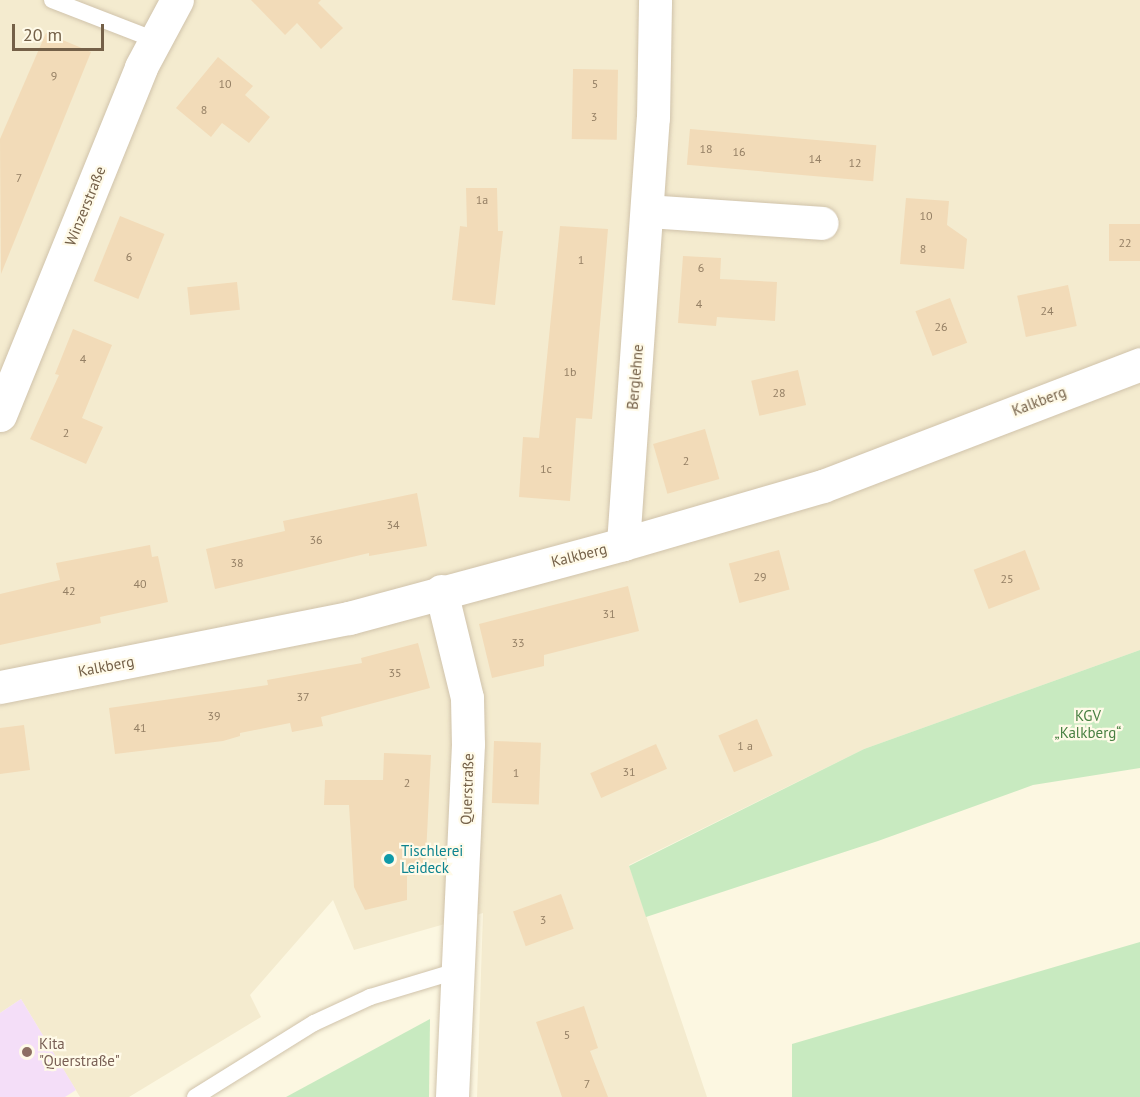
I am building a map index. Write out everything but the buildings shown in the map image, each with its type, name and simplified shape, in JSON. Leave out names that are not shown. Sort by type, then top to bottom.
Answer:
[{"type":"street","name":"Winzerstraße","points":[[0,415],[155,40],[177,0]]},
{"type":"street","name":"Berglehne","points":[[623,544],[647,210],[655,0]]},
{"type":"street","points":[[647,210],[822,223]]},
{"type":"street","name":"Kalkberg","points":[[0,687],[349,618],[441,591],[623,544],[823,486],[1140,364]]},
{"type":"street","name":"Querstraße","points":[[441,591],[467,698],[460,970],[452,1097]]},
{"type":"lane","points":[[52,0],[155,40]]},
{"type":"lane","points":[[195,1097],[314,1023],[370,997],[460,970]]},
{"type":"shaded area","points":[[0,0],[1140,0],[1140,650],[864,749],[629,865],[707,1097],[477,1097],[483,913],[354,950],[333,900],[250,995],[261,1017],[129,1097],[80,1097],[21,999],[0,1013]]},
{"type":"shaded area","name":"Kita \"Querstraße\"","points":[[21,999],[76,1090],[65,1097],[0,1097],[0,1013]]},
{"type":"green space","name":"KGV „Kalkberg“","points":[[1140,650],[1140,768],[1033,785],[878,841],[646,917],[629,866],[864,749]]},
{"type":"green space","points":[[1140,942],[1140,1097],[792,1097],[792,1044]]},
{"type":"green space","points":[[430,1019],[429,1097],[286,1097]]},
{"type":"place","name":"Tischlerei Leideck","points":[[389,859]]},
{"type":"place","name":"Kita \"Querstraße\"","points":[[27,1052]]}]
